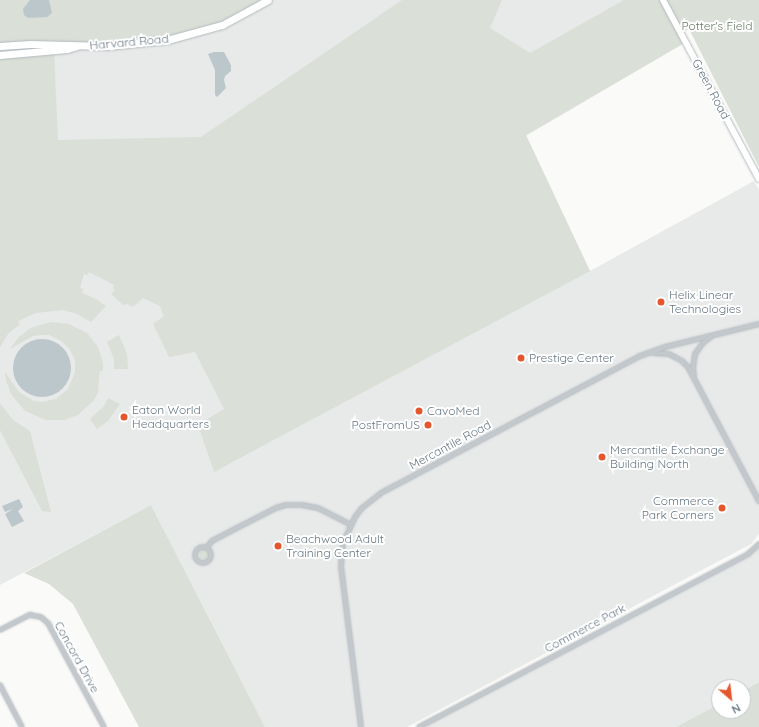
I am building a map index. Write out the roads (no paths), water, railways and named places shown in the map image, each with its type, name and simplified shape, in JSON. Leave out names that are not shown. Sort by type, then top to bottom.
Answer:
[{"type":"main road","name":"Harvard Road","points":[[0,46],[52,44],[78,46],[141,44],[194,34],[236,18],[268,0]]},
{"type":"main road","name":"Green Road","points":[[664,0],[759,179]]},
{"type":"main road","name":"Harvard Road","points":[[0,55],[67,49],[78,46]]},
{"type":"street","name":"Mercantile Road","points":[[361,727],[340,566],[343,542],[351,525],[362,508],[381,493],[646,354],[665,347],[759,324]]},
{"type":"street","points":[[696,381],[693,368],[695,354],[703,343],[716,334]]},
{"type":"street","points":[[646,354],[663,352],[676,357],[688,368],[759,501]]},
{"type":"street","points":[[207,547],[212,541],[270,510],[286,505],[302,505],[318,508],[351,525]]},
{"type":"street","name":"Commerce Park","points":[[419,727],[748,554],[759,544]]},
{"type":"street","points":[[200,547],[207,547],[211,552],[210,559],[205,563],[198,561],[195,556],[196,551],[200,547]]},
{"type":"street","name":"Concord Drive","points":[[0,630],[30,615],[41,617],[48,623],[104,727]]},
{"type":"street","points":[[0,685],[22,727]]},
{"type":"place","name":"Helix Linear Technologies","points":[[661,302]]},
{"type":"place","name":"Prestige Center","points":[[521,358]]},
{"type":"place","name":"CavoMed","points":[[419,411]]},
{"type":"place","name":"Eaton World Headquarters","points":[[124,417]]},
{"type":"place","name":"PostFromUS","points":[[428,425]]},
{"type":"place","name":"Mercantile Exchange Building North","points":[[602,457]]},
{"type":"place","name":"Commerce Park Corners","points":[[722,508]]},
{"type":"place","name":"Beachwood Adult Training Center","points":[[278,546]]},
{"type":"park label","name":"Potter's Field","points":[[717,26]]}]
